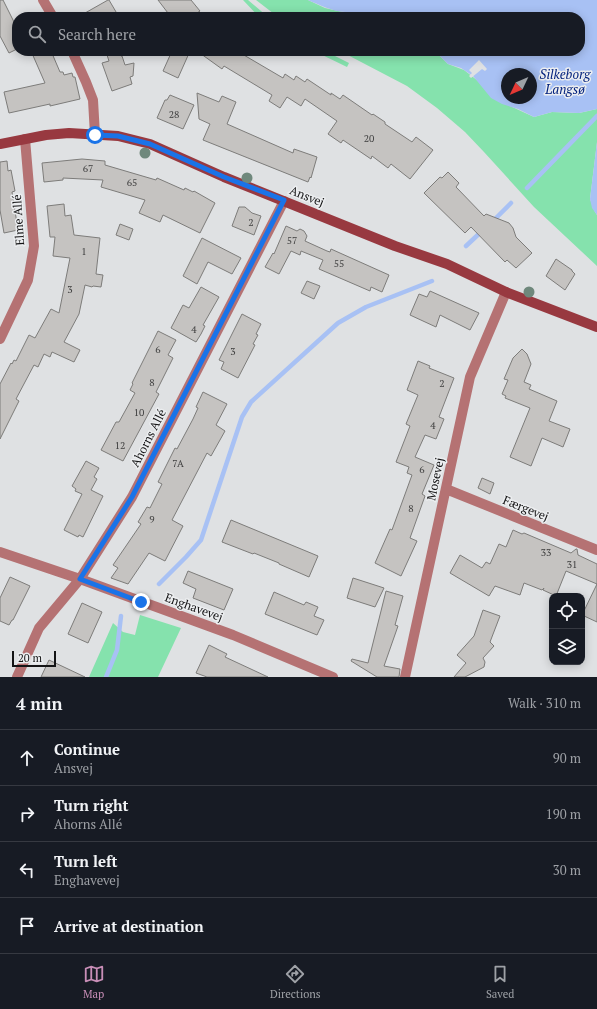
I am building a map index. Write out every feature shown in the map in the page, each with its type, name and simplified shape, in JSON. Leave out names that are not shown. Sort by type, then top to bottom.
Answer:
[{"type":"street","points":[[43,0],[50,12]]},
{"type":"street","points":[[74,56],[93,100],[95,135]]},
{"type":"street","name":"Ansvej","points":[[0,144],[46,135],[69,133],[118,136],[150,144],[224,177],[395,246],[447,264],[506,292],[597,327]]},
{"type":"street","name":"Elme Allé","points":[[0,340],[28,280],[34,246],[25,139]]},
{"type":"street","name":"Ahorns Allé","points":[[17,677],[39,628],[80,579],[132,497],[284,200]]},
{"type":"street","name":"Mosevej","points":[[405,677],[470,377],[506,292]]},
{"type":"street","name":"Færgevej","points":[[446,489],[597,550]]},
{"type":"street","name":"Enghavevej","points":[[0,552],[80,579],[233,635],[332,677]]},
{"type":"green space","points":[[243,0],[248,0],[262,12],[254,12]]},
{"type":"green space","points":[[256,0],[308,0],[325,8],[343,12],[272,12]]},
{"type":"green space","points":[[324,56],[335,56],[349,63],[347,67]]},
{"type":"green space","points":[[350,56],[440,56],[448,64],[464,70],[501,99],[501,104],[507,104],[534,117],[552,112],[579,113],[597,109],[597,142],[590,199],[597,215],[597,266],[534,207],[465,132],[437,108],[407,86]]},
{"type":"green space","points":[[140,615],[181,628],[158,677],[89,677],[113,623],[123,632],[135,635]]},
{"type":"water","name":"Silkeborg Langsø","points":[[308,0],[597,0],[597,109],[579,113],[552,112],[534,117],[518,109],[502,104],[537,104],[537,68],[501,68],[501,103],[491,98],[473,76],[461,68],[448,64],[440,56],[585,56],[585,12],[347,12],[326,8]]},
{"type":"water","points":[[597,142],[597,215],[592,208],[590,199]]},
{"type":"pier","points":[[479,60],[487,69],[485,71],[482,69],[471,78],[469,76],[472,73],[469,70]]},
{"type":"building","points":[[0,0],[3,0],[12,18],[12,52],[9,53],[0,36]]},
{"type":"building","points":[[108,0],[116,12],[87,12]]},
{"type":"building","points":[[158,0],[191,0],[200,11],[198,12],[167,12]]},
{"type":"building","points":[[33,56],[53,56],[60,72],[63,72],[64,75],[72,73],[73,77],[75,77],[80,99],[9,113],[4,92],[45,83]]},
{"type":"building","points":[[107,56],[122,56],[125,65],[134,63],[133,76],[130,77],[132,84],[112,91],[102,63],[109,61]]},
{"type":"building","points":[[170,56],[188,56],[178,78],[163,71]]},
{"type":"building","points":[[204,56],[246,56],[283,78],[285,74],[294,80],[296,76],[305,82],[307,79],[331,95],[331,93],[340,99],[343,95],[385,122],[385,124],[412,142],[416,137],[433,150],[410,179],[391,164],[388,168],[372,156],[371,159],[343,140],[341,143],[328,134],[337,121],[305,99],[301,106],[287,97],[280,108],[269,101],[272,95],[224,66],[222,69]]},
{"type":"building","points":[[197,93],[219,102],[222,96],[236,102],[227,124],[293,153],[294,149],[317,157],[311,178],[310,177],[308,182],[203,140],[210,124],[199,119]]},
{"type":"building","points":[[170,95],[194,105],[183,129],[157,118],[165,100],[167,100]]},
{"type":"building","points":[[82,159],[105,161],[105,165],[156,180],[157,178],[184,190],[185,188],[193,192],[194,191],[215,203],[200,233],[163,215],[160,222],[139,213],[145,200],[101,187],[103,180],[63,178],[63,180],[44,182],[42,163]]},
{"type":"building","points":[[7,161],[8,171],[11,170],[15,191],[12,192],[18,230],[4,233],[0,210],[0,162]]},
{"type":"building","points":[[448,172],[459,183],[456,187],[484,216],[486,214],[509,223],[513,228],[516,237],[532,253],[516,268],[507,260],[505,262],[471,227],[465,233],[424,193],[440,177],[442,178]]},
{"type":"building","points":[[64,204],[65,216],[71,215],[74,235],[100,238],[96,274],[103,275],[101,287],[85,285],[79,314],[64,342],[80,350],[74,362],[52,352],[50,357],[44,354],[38,367],[34,365],[16,399],[19,401],[0,439],[0,384],[11,363],[12,364],[14,360],[16,361],[29,335],[35,338],[51,309],[59,313],[70,258],[53,256],[55,237],[50,237],[47,206]]},
{"type":"building","points":[[239,207],[245,207],[252,213],[261,216],[254,235],[232,226]]},
{"type":"building","points":[[120,224],[133,229],[129,240],[116,235]]},
{"type":"building","points":[[286,226],[297,231],[300,229],[304,231],[307,236],[305,241],[330,252],[331,249],[389,275],[382,292],[371,287],[370,291],[319,269],[323,260],[301,251],[300,255],[291,251],[279,274],[265,267],[273,253],[274,254]]},
{"type":"building","points":[[202,238],[241,258],[232,274],[208,262],[197,284],[183,276]]},
{"type":"building","points":[[556,259],[572,270],[575,274],[565,290],[546,276]]},
{"type":"building","points":[[307,281],[320,286],[314,299],[301,293]]},
{"type":"building","points":[[201,287],[219,297],[203,325],[205,326],[196,342],[171,328],[183,305],[189,308]]},
{"type":"building","points":[[430,291],[479,313],[470,330],[440,315],[436,327],[410,315],[419,294],[427,297]]},
{"type":"building","points":[[242,314],[261,324],[256,334],[258,335],[253,344],[255,345],[238,378],[221,369],[224,362],[219,360]]},
{"type":"building","points":[[158,331],[176,340],[168,355],[173,358],[156,392],[159,394],[123,461],[101,450],[116,422],[119,422],[135,393],[130,390],[133,384],[132,383]]},
{"type":"building","points":[[522,349],[527,354],[531,364],[524,382],[531,385],[529,389],[557,401],[549,421],[570,429],[563,447],[542,438],[531,466],[510,457],[530,408],[505,398],[506,396],[502,394],[508,380],[504,379],[513,358]]},
{"type":"building","points":[[418,361],[430,366],[429,368],[454,378],[439,417],[444,419],[436,439],[425,435],[415,457],[434,465],[422,494],[425,496],[410,538],[417,541],[401,576],[375,563],[390,529],[392,530],[412,475],[407,473],[409,467],[396,462],[410,426],[406,424],[418,395],[407,390]]},
{"type":"building","points":[[203,392],[227,404],[216,425],[225,431],[211,456],[207,453],[172,520],[183,526],[165,561],[149,553],[128,584],[111,578],[118,568],[113,565],[141,524],[138,522],[147,507],[150,508],[162,484],[158,482],[175,448],[177,449],[193,419],[198,408],[196,407]]},
{"type":"building","points":[[86,461],[99,468],[94,477],[97,479],[91,490],[103,496],[83,537],[79,535],[78,537],[64,530],[82,494],[75,491],[76,489],[72,486]]},
{"type":"building","points":[[482,478],[494,483],[490,494],[478,488]]},
{"type":"building","points":[[231,520],[318,556],[309,577],[279,563],[222,542]]},
{"type":"building","points":[[513,530],[522,534],[524,533],[571,553],[577,549],[578,555],[597,564],[597,584],[566,571],[557,593],[550,593],[543,590],[544,588],[542,590],[524,583],[520,595],[495,586],[489,596],[450,573],[460,555],[482,568],[486,562],[490,564],[499,544],[506,547]]},
{"type":"building","points":[[188,571],[233,589],[224,610],[193,598],[196,589],[183,583]]},
{"type":"building","points":[[10,577],[30,586],[9,625],[0,621],[0,598]]},
{"type":"building","points":[[353,578],[384,588],[375,607],[347,598]]},
{"type":"building","points":[[597,584],[597,622],[585,616],[585,609]]},
{"type":"building","points":[[386,591],[403,596],[395,625],[398,626],[384,666],[400,669],[399,677],[377,677],[351,661],[352,659],[368,663]]},
{"type":"building","points":[[274,592],[304,605],[306,602],[318,607],[314,616],[324,620],[317,635],[265,614]]},
{"type":"building","points":[[82,603],[102,612],[88,643],[68,634]]},
{"type":"building","points":[[483,610],[500,616],[490,642],[494,646],[483,658],[485,662],[484,667],[465,677],[454,677],[466,663],[457,655],[474,636]]},
{"type":"building","points":[[209,645],[227,654],[225,657],[268,677],[207,677],[196,673]]},
{"type":"building","points":[[49,660],[85,677],[41,677]]},
{"type":"waterway","points":[[527,188],[597,116]]},
{"type":"waterway","points":[[492,222],[511,203]]},
{"type":"waterway","points":[[466,246],[482,231]]},
{"type":"waterway","points":[[159,584],[201,540],[242,417],[251,402],[338,323],[366,307],[432,281]]},
{"type":"waterway","points":[[106,677],[117,650],[121,616]]},
{"type":"route","points":[[95,135],[118,136],[150,144],[224,177],[284,200],[132,497],[80,579],[141,602]]}]
